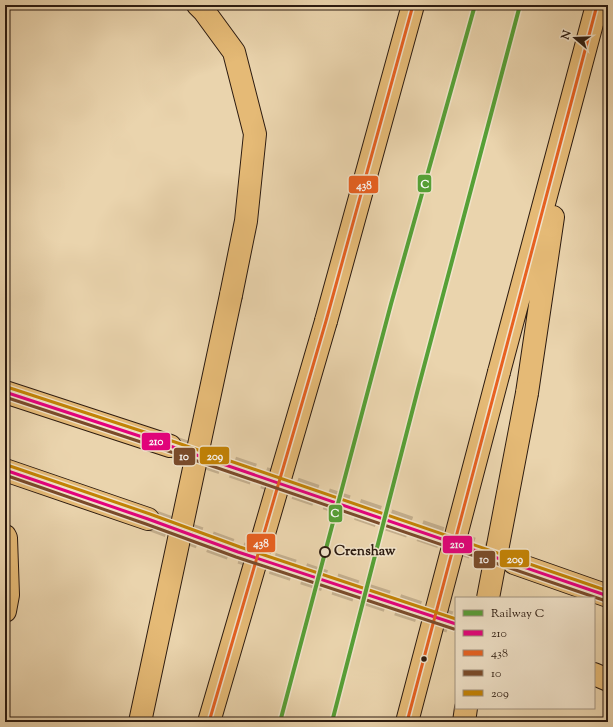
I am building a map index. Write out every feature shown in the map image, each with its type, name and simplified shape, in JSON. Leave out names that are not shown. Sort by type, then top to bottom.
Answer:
[{"type":"main road","points":[[140,722],[246,221],[255,134],[234,52],[204,10],[198,5]]},
{"type":"main road","points":[[209,722],[326,320],[413,5]]},
{"type":"main road","points":[[407,722],[597,5]]},
{"type":"main road","points":[[488,597],[527,393],[568,115]]},
{"type":"main road","points":[[5,392],[170,446]]},
{"type":"main road","points":[[5,470],[148,518]]},
{"type":"main road","points":[[5,536],[8,595],[5,611]]},
{"type":"main road","points":[[514,563],[608,596]]},
{"type":"main road","points":[[595,674],[608,680]]},
{"type":"main road","points":[[464,722],[466,709]]},
{"type":"tunnel","points":[[170,446],[513,562]]},
{"type":"tunnel","points":[[148,519],[238,552],[455,624]]},
{"type":"rail line","name":"C","points":[[280,722],[391,304],[475,5]]},
{"type":"rail line","name":"C","points":[[332,722],[418,389],[520,5]]},
{"type":"transit line","name":"438","points":[[209,722],[326,321],[413,5]]},
{"type":"transit line","name":"438","points":[[407,722],[597,5]]},
{"type":"transit line","name":"209","points":[[7,387],[172,441],[608,591]]},
{"type":"transit line","name":"210","points":[[5,392],[170,446],[608,596]]},
{"type":"transit line","name":"10","points":[[5,397],[168,451],[594,597]]},
{"type":"transit line","name":"209","points":[[7,465],[150,514],[240,547],[455,619]]},
{"type":"transit line","name":"210","points":[[5,470],[148,519],[238,552],[455,624]]},
{"type":"transit line","name":"10","points":[[5,475],[236,557],[454,629]]},
{"type":"transit line","name":"10","points":[[595,597],[606,601]]},
{"type":"place","name":"Crenshaw","points":[[325,552]]}]
